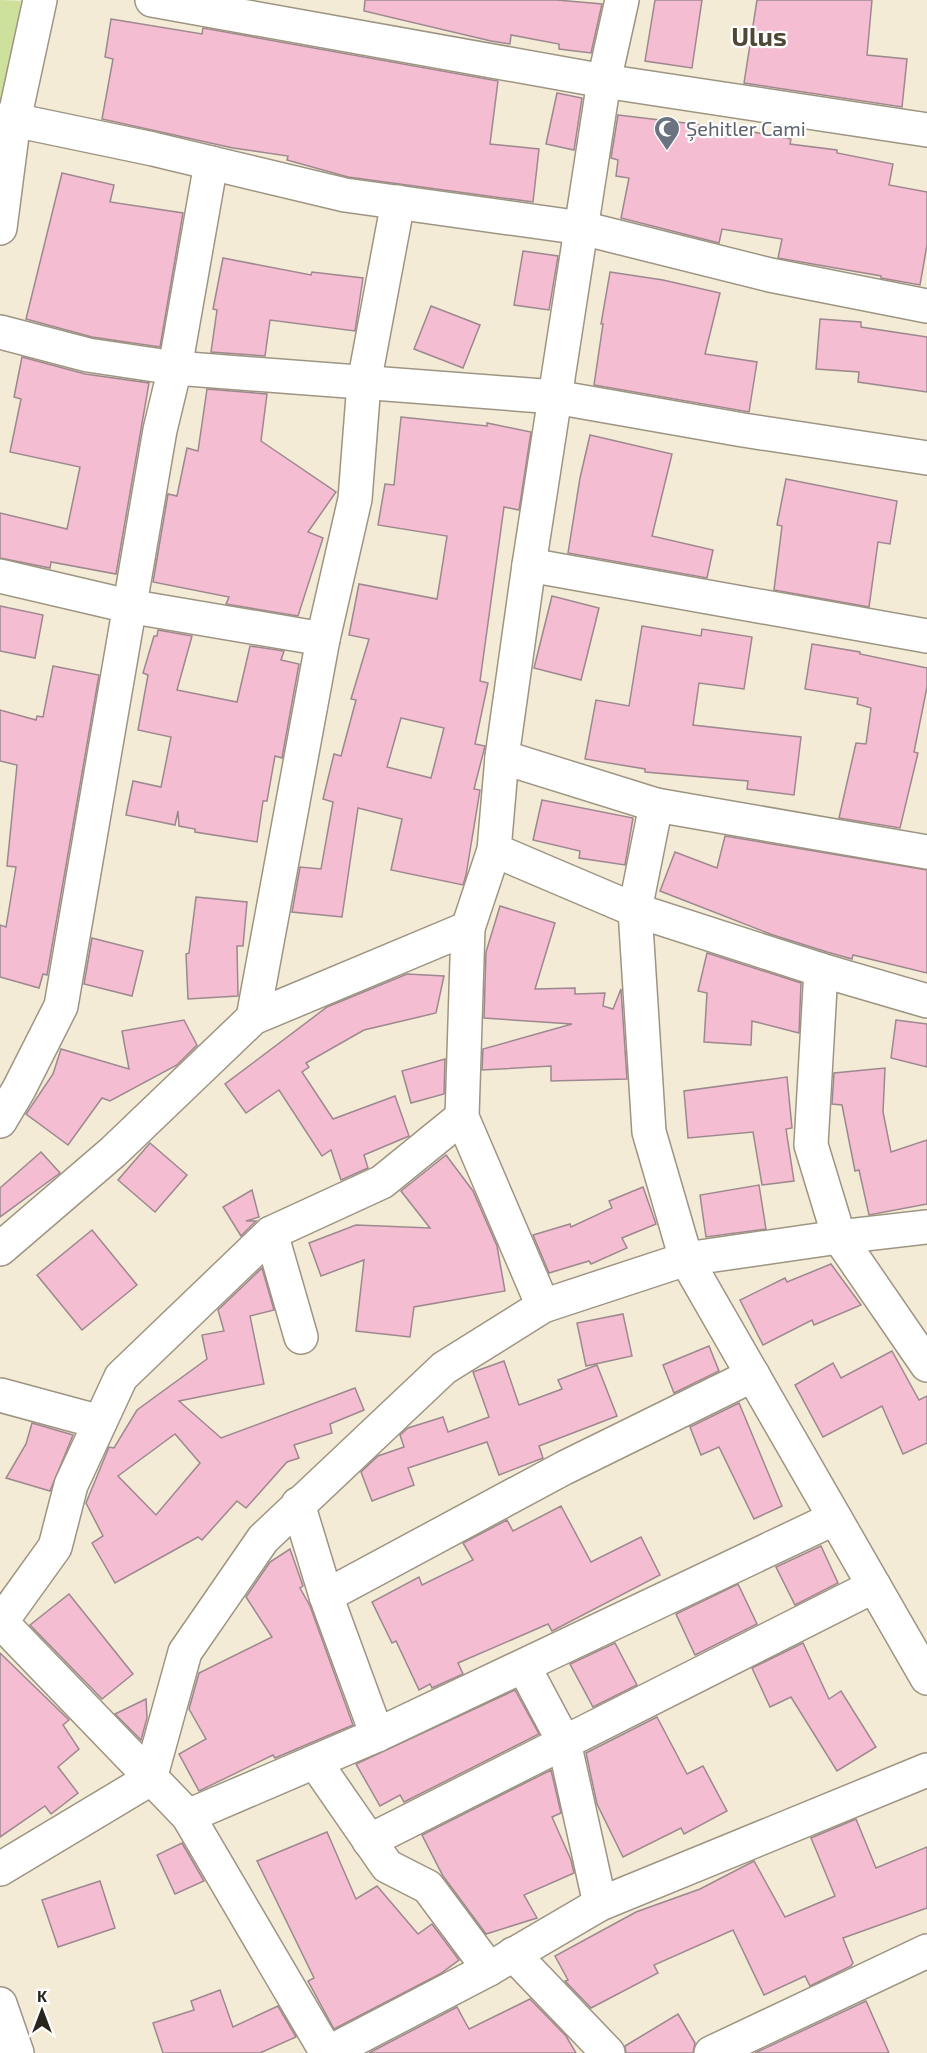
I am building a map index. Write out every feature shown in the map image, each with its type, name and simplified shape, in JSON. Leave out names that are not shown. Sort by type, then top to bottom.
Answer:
[{"type":"street","points":[[0,228],[7,120],[40,0]]},
{"type":"street","points":[[152,0],[604,81],[927,130]]},
{"type":"street","points":[[543,1306],[462,1117],[468,928],[494,850],[502,757],[529,565],[604,81],[622,0]]},
{"type":"street","points":[[7,120],[211,163],[345,195],[582,228],[770,275],[927,306]]},
{"type":"street","points":[[0,1121],[61,1006],[128,606],[160,430],[175,369],[211,163]]},
{"type":"street","points":[[253,1018],[323,639],[355,500],[364,383],[398,202]]},
{"type":"street","points":[[0,332],[88,355],[175,369],[555,397],[743,430],[927,458]]},
{"type":"street","points":[[529,565],[927,636]]},
{"type":"street","points":[[0,576],[128,606],[323,639]]},
{"type":"street","points":[[502,757],[656,805],[927,852]]},
{"type":"street","points":[[656,805],[634,910],[649,1132],[686,1259],[926,1676]]},
{"type":"street","points":[[494,850],[634,910],[821,970],[927,1001]]},
{"type":"street","points":[[0,1249],[113,1152],[253,1018],[468,928]]},
{"type":"street","points":[[821,970],[811,1144],[839,1236],[927,1365]]},
{"type":"street","points":[[462,1117],[382,1182],[271,1233],[121,1377],[71,1485],[55,1547],[1,1622],[188,1816],[328,2053],[501,1961],[600,1904],[927,1770]]},
{"type":"street","points":[[0,1869],[150,1779],[185,1652],[263,1539],[444,1368],[543,1306],[686,1259],[839,1236],[927,1227]]},
{"type":"street","points":[[271,1233],[301,1337]]},
{"type":"street","points":[[326,1596],[564,1468],[753,1375]]},
{"type":"street","points":[[0,1395],[100,1422]]},
{"type":"street","points":[[298,1504],[326,1596],[377,1735]]},
{"type":"street","points":[[188,1816],[377,1735],[835,1518]]},
{"type":"street","points":[[369,1841],[874,1586]]},
{"type":"street","points":[[524,1667],[564,1742],[600,1904]]},
{"type":"street","points":[[315,1762],[387,1866],[428,1887],[501,1961],[608,2053]]},
{"type":"street","points":[[711,2053],[927,1951]]},
{"type":"street","points":[[0,2004],[17,2053]]},
{"type":"green space","points":[[0,0],[21,1],[4,109],[0,110]]},
{"type":"building","points":[[365,0],[557,0],[602,4],[591,53],[559,49],[559,44],[511,35],[510,44],[491,41],[364,11]]},
{"type":"building","points":[[655,0],[702,0],[692,68],[645,61]]},
{"type":"building","points":[[757,0],[872,0],[867,55],[907,59],[902,107],[744,83]]},
{"type":"building","points":[[111,19],[202,34],[203,28],[498,81],[490,144],[539,149],[533,202],[348,177],[287,160],[288,156],[233,148],[102,119],[113,59],[105,57]]},
{"type":"building","points":[[557,93],[582,98],[574,150],[546,144]]},
{"type":"building","points":[[618,115],[736,129],[791,139],[790,144],[837,150],[837,153],[893,164],[889,185],[927,192],[927,245],[920,285],[778,258],[782,239],[722,229],[719,243],[621,218],[629,178],[616,176],[618,160],[611,158]]},
{"type":"building","points":[[62,173],[114,185],[110,202],[183,213],[160,347],[92,337],[26,319]]},
{"type":"building","points":[[523,251],[558,256],[549,310],[514,305]]},
{"type":"building","points":[[223,258],[311,275],[312,272],[363,278],[355,331],[270,320],[265,356],[211,352],[217,310],[213,309]]},
{"type":"building","points":[[610,272],[663,280],[720,293],[705,354],[757,362],[749,412],[594,385]]},
{"type":"building","points":[[431,306],[480,325],[463,368],[414,349]]},
{"type":"building","points":[[820,319],[861,322],[861,327],[927,337],[927,392],[858,382],[859,372],[816,369]]},
{"type":"building","points":[[22,357],[85,374],[149,383],[116,574],[51,562],[50,568],[0,558],[0,513],[67,529],[80,467],[10,452],[21,399],[14,397]]},
{"type":"building","points":[[207,389],[267,394],[261,441],[336,492],[308,532],[323,538],[298,616],[226,604],[229,597],[153,582],[168,494],[177,496],[187,448],[198,451]]},
{"type":"building","points":[[401,417],[487,426],[487,423],[531,432],[519,510],[504,507],[480,681],[488,683],[475,744],[485,746],[474,789],[480,790],[466,875],[463,885],[391,870],[402,819],[358,808],[342,917],[292,912],[300,867],[321,869],[333,802],[323,799],[334,754],[341,756],[356,700],[351,699],[369,639],[349,635],[359,584],[437,599],[447,536],[378,525],[385,484],[394,485]],"holes":[[[401,718],[444,728],[431,778],[387,767]]]},
{"type":"building","points":[[590,435],[672,454],[652,536],[713,550],[707,578],[568,553],[580,478]]},
{"type":"building","points":[[786,479],[897,501],[890,544],[878,542],[869,607],[774,590],[782,526],[777,525]]},
{"type":"building","points":[[552,596],[599,608],[581,680],[534,668]]},
{"type":"building","points":[[0,606],[43,615],[35,658],[0,651]]},
{"type":"building","points":[[642,626],[701,636],[702,629],[752,637],[744,689],[699,683],[693,725],[801,737],[794,795],[747,789],[748,781],[645,772],[645,769],[585,759],[596,700],[629,706]]},
{"type":"building","points":[[158,630],[192,636],[177,690],[237,702],[250,646],[284,651],[281,660],[299,664],[282,758],[275,756],[267,801],[263,801],[257,842],[195,832],[195,829],[179,826],[178,811],[175,825],[126,815],[133,781],[161,787],[171,737],[138,730],[148,675],[143,673],[154,636],[157,636]]},
{"type":"building","points":[[812,644],[860,652],[860,654],[927,668],[927,687],[914,752],[918,753],[900,828],[839,818],[856,743],[866,744],[871,708],[857,704],[858,698],[805,689]]},
{"type":"building","points":[[53,666],[99,675],[47,975],[43,974],[39,988],[0,977],[0,925],[6,927],[16,867],[7,866],[17,765],[0,761],[0,710],[36,720],[37,716],[43,717]]},
{"type":"building","points":[[542,800],[633,818],[625,865],[579,858],[580,851],[533,840]]},
{"type":"building","points":[[725,836],[927,870],[927,973],[853,955],[852,959],[827,952],[773,935],[660,891],[675,852],[717,868]]},
{"type":"building","points":[[196,897],[247,902],[243,946],[237,946],[238,996],[188,999],[186,954],[189,953]]},
{"type":"building","points":[[500,906],[555,923],[535,989],[575,988],[575,994],[605,993],[603,1006],[613,1009],[621,989],[627,1079],[551,1081],[551,1066],[482,1070],[483,1049],[572,1024],[484,1018],[486,952]]},
{"type":"building","points":[[92,938],[143,951],[132,996],[84,984]]},
{"type":"building","points":[[707,953],[801,983],[799,1033],[752,1021],[751,1045],[704,1042],[707,993],[698,991]]},
{"type":"building","points":[[407,974],[444,976],[436,1013],[364,1030],[306,1063],[309,1067],[302,1072],[333,1119],[395,1096],[409,1136],[364,1155],[368,1168],[341,1180],[331,1150],[322,1156],[279,1090],[246,1113],[225,1084],[327,1007]]},
{"type":"building","points":[[184,1020],[197,1045],[177,1065],[110,1101],[102,1098],[68,1145],[26,1114],[53,1074],[61,1049],[129,1069],[122,1031]]},
{"type":"building","points":[[896,1020],[927,1024],[927,1067],[891,1058]]},
{"type":"building","points":[[445,1059],[444,1094],[411,1103],[402,1071]]},
{"type":"building","points":[[885,1068],[883,1112],[891,1152],[927,1140],[927,1204],[869,1215],[859,1170],[855,1171],[842,1105],[832,1104],[834,1073]]},
{"type":"building","points":[[787,1077],[792,1128],[786,1129],[794,1181],[762,1185],[753,1132],[688,1138],[684,1091]]},
{"type":"building","points":[[150,1143],[187,1175],[155,1212],[118,1180]]},
{"type":"building","points":[[41,1152],[60,1173],[0,1217],[0,1188]]},
{"type":"building","points":[[446,1155],[473,1191],[497,1246],[505,1291],[414,1307],[410,1337],[356,1331],[364,1260],[321,1276],[309,1243],[356,1225],[430,1228],[401,1191]]},
{"type":"building","points":[[759,1185],[766,1229],[706,1237],[700,1195]]},
{"type":"building","points":[[643,1187],[656,1224],[622,1238],[627,1248],[591,1264],[589,1261],[549,1273],[533,1235],[570,1224],[571,1227],[612,1208],[609,1201]]},
{"type":"building","points":[[252,1190],[259,1217],[246,1221],[256,1221],[241,1236],[223,1207]]},
{"type":"building","points":[[92,1230],[137,1285],[82,1330],[37,1275]]},
{"type":"building","points":[[831,1264],[861,1305],[814,1325],[812,1320],[763,1345],[740,1300],[785,1278],[787,1282]]},
{"type":"building","points":[[262,1268],[274,1310],[250,1316],[264,1384],[179,1401],[221,1438],[355,1388],[364,1410],[330,1424],[332,1433],[294,1445],[299,1458],[287,1462],[246,1508],[237,1501],[202,1540],[198,1537],[115,1583],[92,1543],[103,1536],[86,1503],[109,1447],[114,1448],[137,1410],[207,1359],[202,1335],[224,1331],[218,1310]],"holes":[[[175,1434],[200,1463],[156,1515],[118,1476]]]},
{"type":"building","points":[[623,1314],[632,1356],[586,1366],[577,1323]]},
{"type":"building","points":[[709,1346],[719,1371],[674,1393],[663,1365]]},
{"type":"building","points":[[892,1351],[919,1400],[927,1396],[927,1443],[903,1454],[882,1406],[823,1437],[795,1385],[833,1363],[841,1378]]},
{"type":"building","points":[[504,1361],[519,1405],[562,1389],[558,1380],[597,1365],[617,1416],[539,1446],[543,1458],[499,1475],[487,1442],[408,1468],[414,1485],[372,1501],[361,1472],[378,1456],[404,1447],[400,1435],[408,1428],[443,1417],[448,1432],[489,1417],[473,1372]]},
{"type":"building","points":[[739,1403],[782,1506],[754,1519],[719,1447],[701,1455],[690,1427]]},
{"type":"building","points":[[32,1423],[73,1435],[50,1491],[6,1478],[26,1444]]},
{"type":"building","points":[[561,1506],[591,1562],[641,1537],[660,1575],[552,1631],[548,1624],[458,1663],[463,1674],[432,1688],[430,1684],[419,1690],[396,1641],[392,1643],[372,1602],[419,1577],[422,1585],[473,1560],[463,1543],[507,1520],[513,1531]]},
{"type":"building","points":[[821,1546],[838,1583],[795,1605],[776,1567]]},
{"type":"building","points":[[290,1549],[303,1586],[300,1588],[310,1606],[353,1725],[275,1758],[273,1755],[199,1791],[179,1754],[206,1739],[189,1709],[199,1673],[272,1637],[246,1597],[270,1562]]},
{"type":"building","points":[[738,1584],[757,1624],[695,1655],[676,1614]]},
{"type":"building","points":[[69,1594],[133,1674],[102,1699],[30,1625]]},
{"type":"building","points":[[615,1643],[637,1685],[593,1707],[570,1664]]},
{"type":"building","points":[[803,1643],[829,1699],[841,1691],[876,1747],[837,1771],[791,1697],[770,1707],[752,1668]]},
{"type":"building","points":[[0,1653],[69,1720],[63,1725],[79,1749],[58,1767],[78,1793],[51,1814],[45,1806],[0,1837]]},
{"type":"building","points":[[515,1690],[539,1734],[404,1802],[400,1795],[380,1806],[356,1764]]},
{"type":"building","points":[[146,1699],[147,1718],[141,1740],[115,1714]]},
{"type":"building","points":[[657,1717],[687,1774],[703,1766],[727,1811],[684,1834],[681,1828],[623,1857],[597,1804],[586,1753]]},
{"type":"building","points":[[551,1770],[561,1813],[552,1817],[571,1860],[574,1873],[524,1895],[537,1918],[486,1934],[443,1876],[422,1835]]},
{"type":"building","points":[[856,1819],[876,1868],[927,1847],[927,1908],[843,1938],[853,1963],[851,1966],[810,1986],[805,1976],[764,1995],[733,1930],[654,1965],[658,1973],[591,2008],[565,1981],[568,1980],[555,1956],[636,1912],[700,1889],[754,1861],[785,1917],[835,1896],[811,1838]]},
{"type":"building","points":[[327,1832],[356,1899],[377,1886],[418,1934],[432,1924],[459,1960],[440,1974],[334,2029],[308,1981],[314,1978],[257,1861]]},
{"type":"building","points":[[182,1843],[204,1881],[175,1894],[157,1855]]},
{"type":"building","points":[[100,1881],[115,1928],[58,1947],[42,1900]]},
{"type":"building","points":[[220,1990],[233,2027],[278,2006],[296,2037],[260,2053],[163,2053],[153,2023],[194,2010],[191,2001]]},
{"type":"building","points":[[530,1999],[566,2036],[576,2053],[369,2053],[457,2007],[469,2029]]},
{"type":"building","points":[[866,2001],[889,2053],[755,2053]]},
{"type":"building","points":[[678,2014],[695,2043],[693,2053],[626,2053],[625,2046]]},
{"type":"place","name":"Şehitler Cami","points":[[667,152]]},
{"type":"district","name":"Ulus","points":[[759,37]]}]
